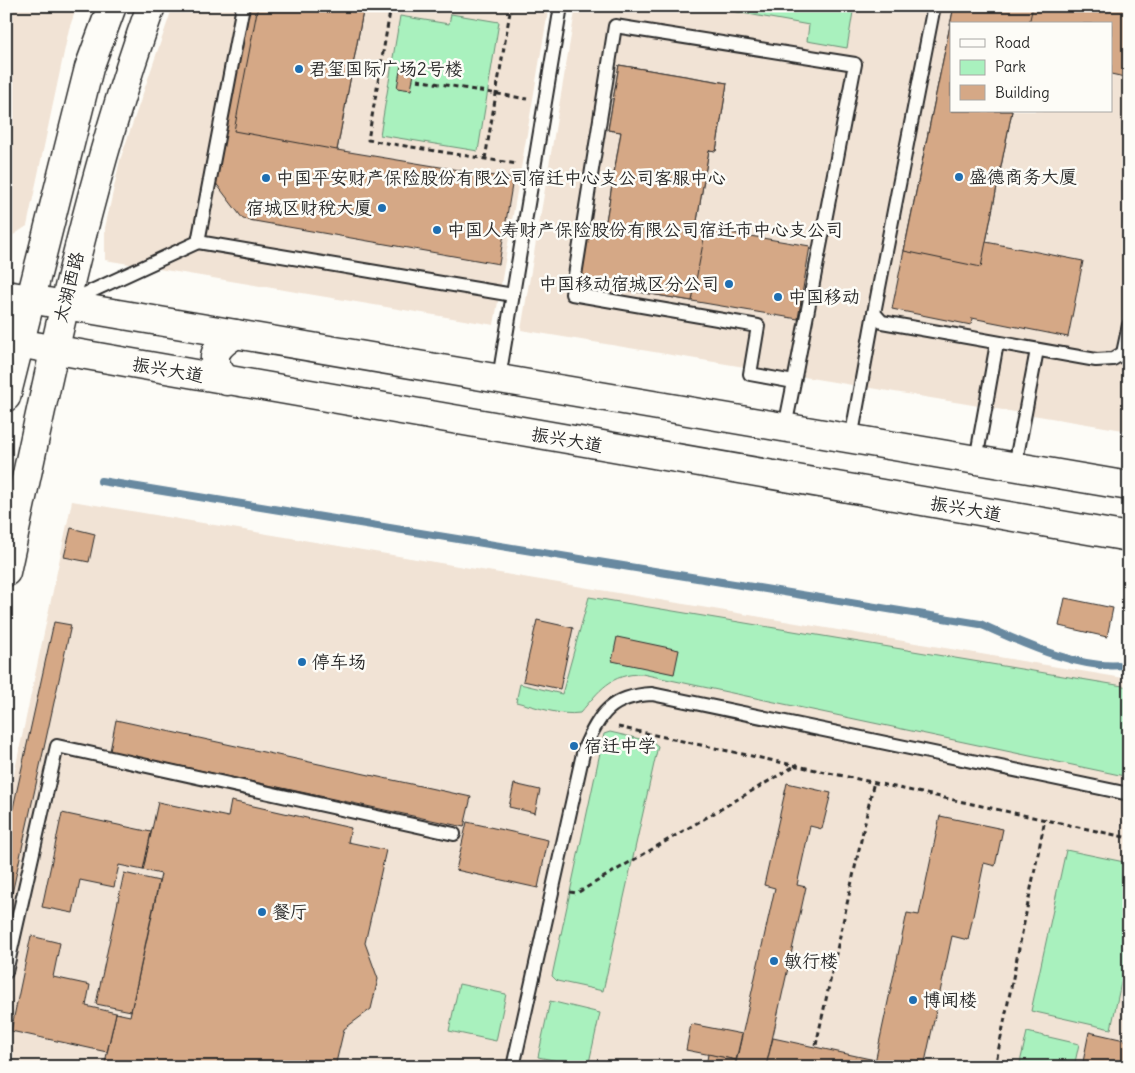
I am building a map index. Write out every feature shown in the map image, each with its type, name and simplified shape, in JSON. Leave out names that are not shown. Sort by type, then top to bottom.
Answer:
[{"type":"main road","name":"太湖西路","points":[[6,397],[12,342],[13,302],[89,68],[112,6]]},
{"type":"main road","name":"太湖西路","points":[[6,572],[63,305],[128,70],[150,6]]},
{"type":"main road","points":[[13,302],[63,305],[1129,486]]},
{"type":"main road","points":[[227,381],[218,371],[214,362],[220,344],[236,334]]},
{"type":"main road","name":"振兴大道","points":[[12,342],[1129,537]]},
{"type":"lane","points":[[198,242],[242,6]]},
{"type":"lane","points":[[499,378],[561,6]]},
{"type":"lane","points":[[852,439],[874,313],[934,6]]},
{"type":"lane","points":[[785,427],[794,382],[855,64],[616,26],[572,294],[758,326],[750,374],[794,382]]},
{"type":"lane","points":[[63,305],[198,242],[513,295]]},
{"type":"lane","points":[[874,313],[882,322],[1096,360],[1113,359],[1123,353],[1129,324]]},
{"type":"lane","points":[[976,460],[997,343]]},
{"type":"lane","points":[[1015,466],[1037,350]]},
{"type":"lane","points":[[513,1067],[584,749],[596,722],[615,704],[632,695],[652,694],[1129,794]]},
{"type":"lane","points":[[6,972],[56,746],[454,834]]},
{"type":"path","points":[[392,6],[368,140],[534,167]]},
{"type":"path","points":[[485,159],[511,6]]},
{"type":"path","points":[[417,80],[545,102]]},
{"type":"path","points":[[596,722],[798,764],[1129,838]]},
{"type":"path","points":[[552,888],[577,893],[798,764]]},
{"type":"path","points":[[816,1044],[874,781]]},
{"type":"path","points":[[995,1067],[1045,819]]},
{"type":"shaded area","points":[[6,6],[77,6],[69,29],[27,226],[6,240]]},
{"type":"shaded area","points":[[173,6],[549,6],[494,325],[105,260],[105,228],[120,160]]},
{"type":"shaded area","points":[[576,6],[1129,6],[1129,431],[521,330]]},
{"type":"shaded area","name":"宿迁中学","points":[[72,501],[1129,679],[1129,1067],[6,1067],[6,812]]},
{"type":"green space","points":[[703,6],[854,6],[847,48],[807,41],[809,25]]},
{"type":"green space","points":[[451,14],[499,22],[478,151],[380,135],[400,16],[449,24]]},
{"type":"green space","points":[[589,597],[1129,687],[1129,777],[642,674],[622,677],[606,685],[580,713],[556,712],[516,702],[520,684],[562,694]]},
{"type":"green space","points":[[610,732],[653,742],[658,746],[603,991],[557,981],[552,976],[604,734]]},
{"type":"green space","points":[[1066,850],[1129,863],[1129,946],[1111,1029],[1031,1011]]},
{"type":"green space","points":[[459,984],[506,994],[496,1041],[449,1031]]},
{"type":"green space","points":[[550,1001],[600,1013],[588,1067],[538,1057]]},
{"type":"green space","points":[[1027,1032],[1079,1044],[1074,1067],[1019,1067]]},
{"type":"building","points":[[248,6],[364,6],[337,150],[513,179],[499,264],[243,219],[215,182]]},
{"type":"building","name":"君玺国际广场2号楼","points":[[258,6],[364,6],[337,150],[234,131]]},
{"type":"building","points":[[954,6],[1129,6],[1129,78],[1112,74],[1112,22],[951,22]]},
{"type":"building","name":"盛德商务大厦","points":[[954,6],[1033,6],[1029,22],[951,22]]},
{"type":"building","points":[[950,26],[950,112],[1012,112],[986,242],[1083,261],[1068,337],[972,318],[971,325],[892,309]]},
{"type":"building","name":"盛德商务大厦","points":[[950,26],[950,112],[1012,112],[981,267],[904,251]]},
{"type":"building","points":[[401,65],[415,68],[411,90],[397,88]]},
{"type":"building","points":[[619,65],[727,83],[716,151],[709,150],[696,227],[810,246],[798,319],[580,282],[590,224],[605,227],[621,132],[608,130]]},
{"type":"building","points":[[619,65],[727,83],[716,151],[709,150],[696,227],[706,228],[692,301],[580,282],[590,224],[605,227],[621,132],[608,130]]},
{"type":"building","points":[[71,528],[95,534],[89,562],[64,557]]},
{"type":"building","points":[[1065,598],[1113,608],[1107,637],[1059,626]]},
{"type":"building","points":[[537,620],[573,628],[560,689],[523,681]]},
{"type":"building","points":[[54,622],[71,625],[6,921],[6,840]]},
{"type":"building","points":[[617,637],[679,650],[674,674],[612,661]]},
{"type":"building","points":[[116,720],[471,797],[464,827],[110,751]]},
{"type":"building","name":"敏行楼","points":[[787,783],[831,793],[822,829],[810,826],[797,885],[806,887],[766,1067],[735,1067],[775,888],[764,885]]},
{"type":"building","points":[[514,784],[540,790],[535,813],[509,807]]},
{"type":"building","name":"餐厅","points":[[231,801],[351,828],[348,842],[386,850],[365,943],[378,979],[371,1009],[344,1029],[335,1067],[104,1067],[116,1013],[130,1016],[161,874],[143,870],[158,802],[228,817]]},
{"type":"building","points":[[62,813],[151,832],[143,870],[119,865],[114,887],[80,880],[73,913],[42,907]]},
{"type":"building","name":"博闻楼","points":[[940,816],[1003,829],[995,866],[984,863],[968,940],[952,936],[924,1067],[874,1067],[907,913],[919,915]]},
{"type":"building","points":[[467,822],[548,840],[538,888],[456,870]]},
{"type":"building","points":[[124,873],[159,881],[131,1011],[96,1004]]},
{"type":"building","points":[[31,936],[60,943],[53,977],[90,985],[86,1006],[116,1013],[107,1052],[11,1031]]},
{"type":"building","points":[[691,1024],[742,1034],[736,1060],[686,1050]]},
{"type":"building","points":[[1089,1032],[1129,1041],[1129,1067],[1082,1067]]},
{"type":"building","points":[[773,1038],[875,1060],[874,1067],[766,1066]]},
{"type":"building","points":[[708,1054],[736,1060],[735,1067],[706,1067]]},
{"type":"waterway","points":[[101,481],[980,624],[1033,647],[1073,660],[1112,666],[1129,664]]},
{"type":"place","name":"君玺国际广场2号楼","points":[[299,69]]},
{"type":"place","name":"盛德商务大厦","points":[[959,177]]},
{"type":"place","name":"中国平安财产保险股份有限公司宿迁中心支公司客服中心","points":[[266,178]]},
{"type":"place","name":"宿城区财税大厦","points":[[382,208]]},
{"type":"place","name":"中国人寿财产保险股份有限公司宿迁市中心支公司","points":[[437,230]]},
{"type":"place","name":"中国移动宿城区分公司","points":[[729,284]]},
{"type":"place","name":"中国移动","points":[[778,297]]},
{"type":"place","name":"停车场","points":[[302,662]]},
{"type":"place","name":"宿迁中学","points":[[574,746]]},
{"type":"place","name":"餐厅","points":[[262,912]]},
{"type":"place","name":"敏行楼","points":[[774,961]]},
{"type":"place","name":"博闻楼","points":[[913,1000]]}]
